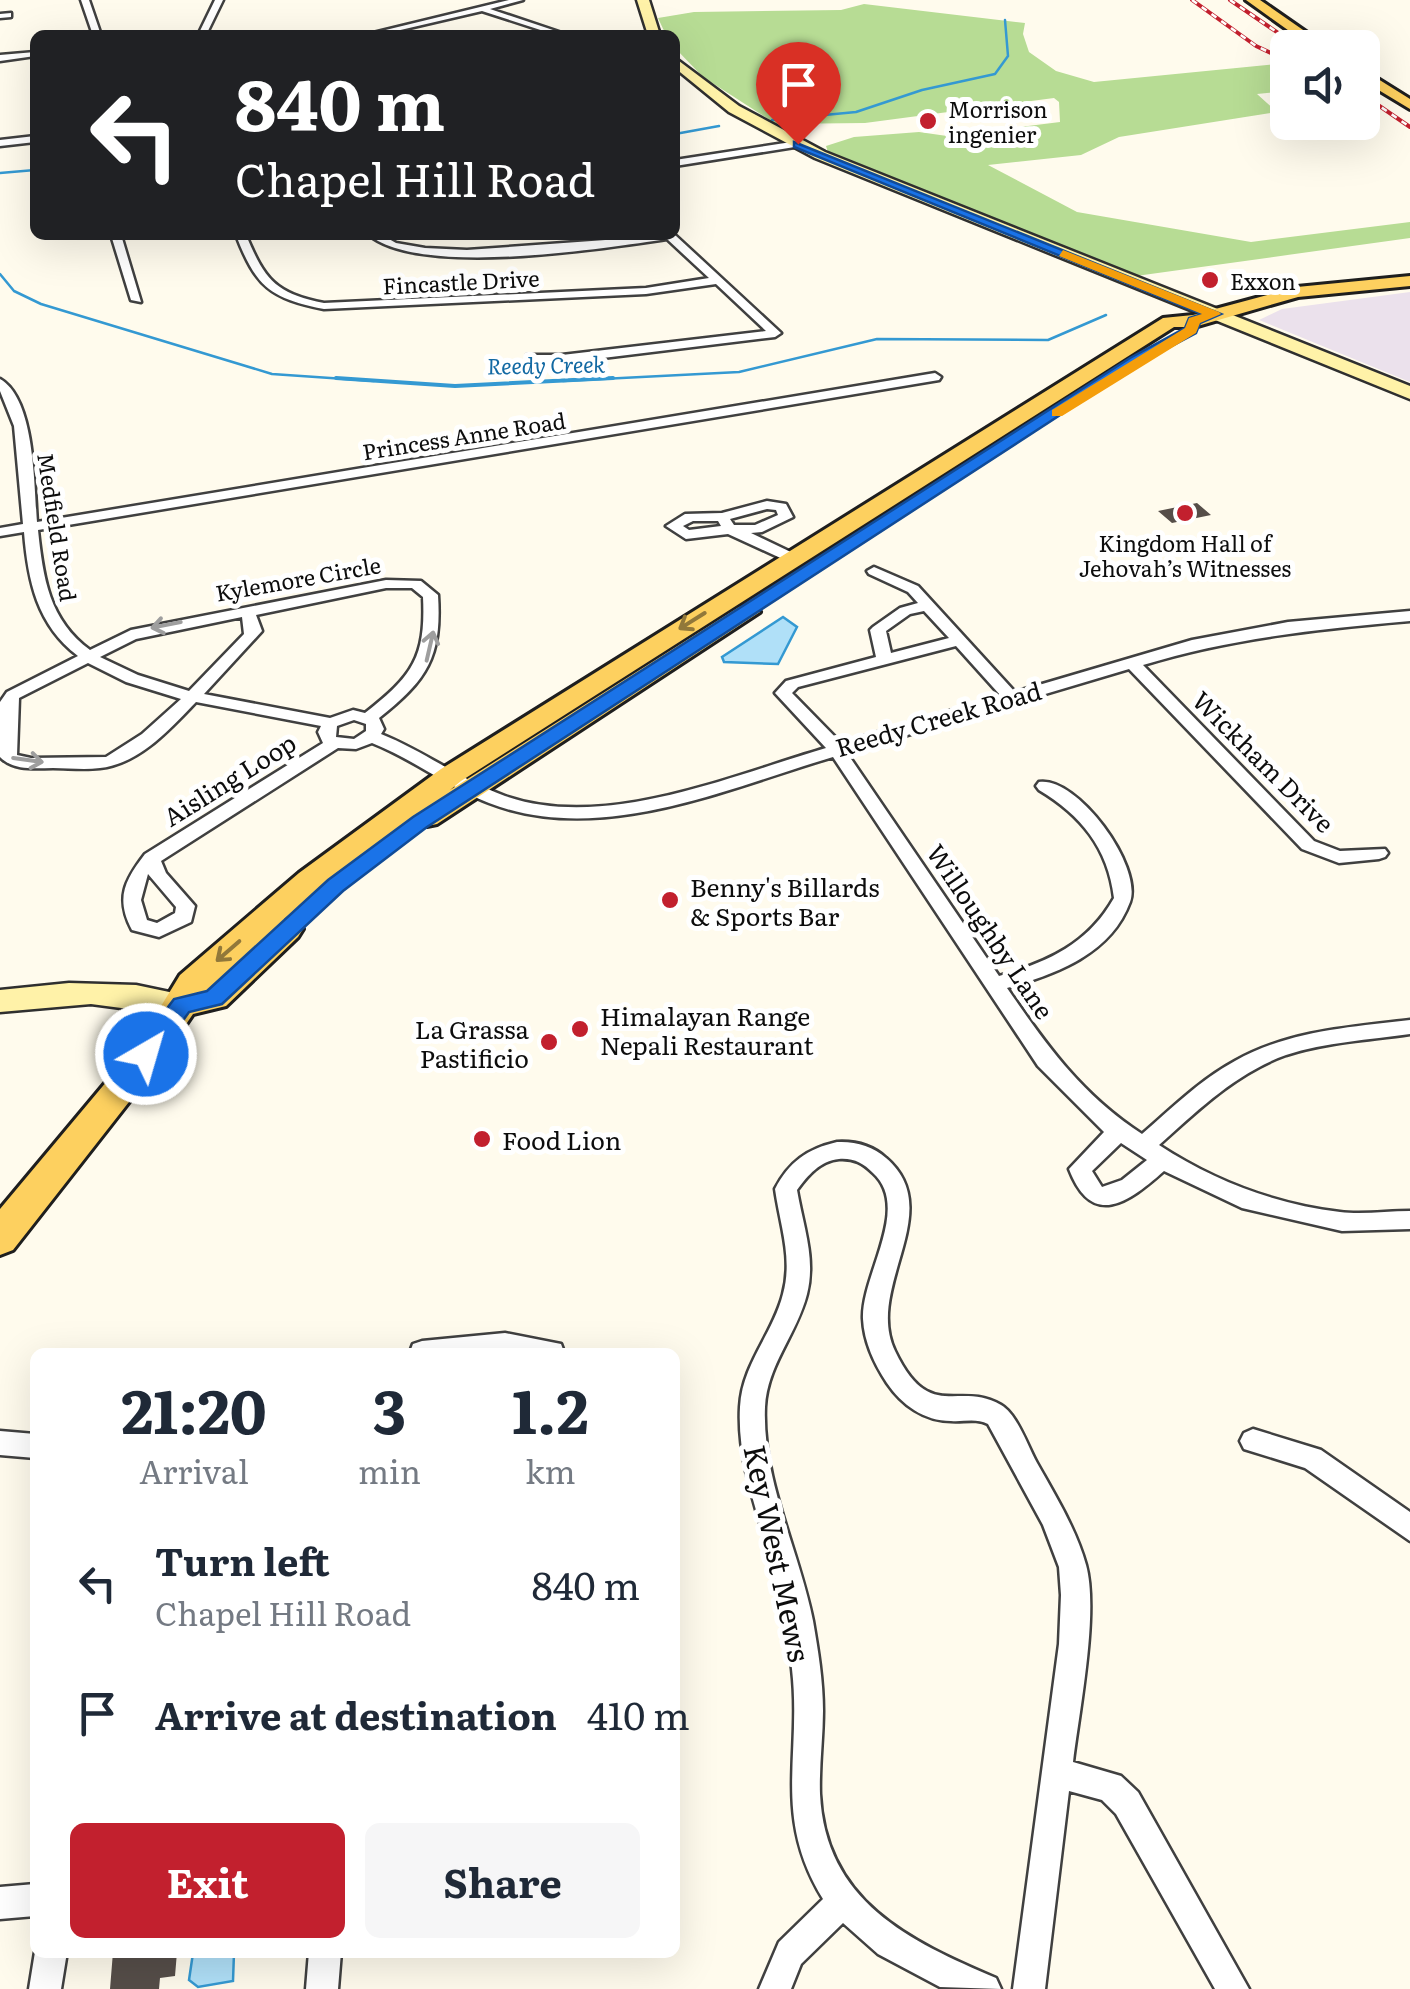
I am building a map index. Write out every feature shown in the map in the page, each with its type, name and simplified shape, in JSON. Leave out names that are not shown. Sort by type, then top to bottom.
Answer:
[{"type":"main road","points":[[635,0],[637,12],[646,15]]},
{"type":"main road","points":[[643,0],[651,30]]},
{"type":"main road","points":[[1252,0],[1297,30]]},
{"type":"main road","points":[[632,16],[647,30]]},
{"type":"main road","points":[[680,66],[734,109],[798,144],[1410,410]]},
{"type":"main road","points":[[680,86],[710,109],[778,148],[1204,318],[1410,393]]},
{"type":"main road","points":[[1380,86],[1410,105]]},
{"type":"main road","points":[[0,1001],[97,992],[137,993],[182,1005],[214,998],[335,886],[461,782],[792,558],[1126,347],[1170,322],[1204,318],[1297,292],[1410,281]]},
{"type":"main road","points":[[461,782],[1135,360],[1191,330],[1204,318]]},
{"type":"main road","points":[[0,1239],[33,1190],[171,1024],[182,1005]]},
{"type":"street","points":[[85,0],[95,30]]},
{"type":"street","points":[[204,30],[219,0]]},
{"type":"street","points":[[391,30],[518,0]]},
{"type":"street","points":[[483,9],[548,30]]},
{"type":"street","points":[[0,58],[30,55]]},
{"type":"street","points":[[0,143],[30,140]]},
{"type":"street","points":[[680,161],[798,144]]},
{"type":"street","points":[[118,240],[137,300]]},
{"type":"street","name":"Fincastle Drive","points":[[242,240],[264,286],[284,297],[324,306],[646,291],[720,280]]},
{"type":"street","points":[[379,240],[387,247],[420,254],[636,240]]},
{"type":"street","points":[[512,240],[513,250]]},
{"type":"street","points":[[531,358],[562,359],[775,332],[675,240]]},
{"type":"street","name":"Princess Anne Road","points":[[0,532],[935,377]]},
{"type":"street","name":"Medfield Road","points":[[0,383],[18,408],[32,526],[48,615],[60,633],[88,656],[138,680],[330,723],[345,716],[369,718]]},
{"type":"street","points":[[726,523],[792,558]]},
{"type":"street","points":[[874,571],[914,589],[1012,698]]},
{"type":"street","name":"Kylemore Circle","points":[[194,695],[115,760],[14,761],[9,757],[8,702],[19,690],[149,628],[399,582],[426,589],[433,628],[426,663],[410,686],[369,718]]},
{"type":"street","points":[[928,605],[904,611],[878,630],[884,660],[960,640]]},
{"type":"street","points":[[194,695],[254,631],[248,610]]},
{"type":"street","name":"Reedy Creek Road","points":[[461,782],[531,811],[606,814],[648,806],[835,747],[1130,662],[1250,633],[1410,616]]},
{"type":"street","name":"Willoughby Lane","points":[[884,660],[792,684],[782,693],[835,747],[1058,1077],[1119,1131],[1206,1184],[1273,1209],[1342,1222],[1410,1220]]},
{"type":"street","name":"Wickham Drive","points":[[1130,662],[1308,846],[1325,855],[1379,853]]},
{"type":"street","points":[[330,723],[326,736],[334,743],[358,744],[372,737],[376,724],[369,718]]},
{"type":"street","points":[[372,737],[461,782]]},
{"type":"street","name":"Aisling Loop","points":[[152,858],[334,743]]},
{"type":"street","points":[[994,984],[1072,958],[1103,932],[1123,898],[1116,862],[1096,830],[1072,800],[1045,786]]},
{"type":"street","points":[[1119,1131],[1080,1168],[1092,1190],[1105,1196],[1125,1192],[1152,1153],[1216,1084],[1259,1058],[1314,1041],[1410,1027]]},
{"type":"street","name":"Key West Mews","points":[[843,1901],[815,1847],[805,1802],[809,1706],[804,1651],[794,1596],[762,1496],[752,1409],[754,1378],[795,1298],[800,1276],[802,1250],[786,1189],[813,1157],[856,1150],[895,1180],[901,1198],[874,1308],[876,1336],[887,1361],[911,1394],[928,1407],[984,1407],[997,1416],[1054,1519],[1073,1568],[1073,1644],[1030,1989]]},
{"type":"street","points":[[464,1348],[505,1344],[528,1348]]},
{"type":"street","points":[[0,1442],[30,1445]]},
{"type":"street","points":[[1253,1442],[1312,1458],[1410,1528]]},
{"type":"street","points":[[1056,1772],[1110,1787],[1128,1803],[1233,1989]]},
{"type":"street","points":[[0,1904],[30,1901]]},
{"type":"street","points":[[775,1989],[790,1953],[843,1901],[875,1936],[908,1958],[984,1989]]},
{"type":"street","points":[[45,1989],[50,1958]]},
{"type":"street","points":[[322,1989],[325,1958]]},
{"type":"shaded area","points":[[1410,292],[1410,382],[1259,320],[1282,309]]},
{"type":"green space","points":[[864,4],[1025,23],[1023,34],[1029,52],[1056,71],[1094,82],[1270,65],[1270,93],[1257,94],[1270,106],[1270,113],[1119,137],[1081,155],[988,165],[1077,212],[1251,242],[1410,222],[1410,238],[1136,276],[851,163],[828,152],[826,146],[854,137],[919,132],[947,136],[1060,122],[1059,102],[1054,98],[865,123],[776,124],[703,77],[680,53],[680,30],[664,30],[658,18],[694,12],[841,10]]},
{"type":"water","points":[[783,617],[797,627],[778,664],[724,662],[722,657]]},
{"type":"water","points":[[192,1958],[234,1958],[233,1981],[198,1987],[189,1980]]},
{"type":"building","name":"Kingdom Hall of Jehovah’s Witnesses","points":[[1197,503],[1211,515],[1172,523],[1158,511]]},
{"type":"building","points":[[113,1958],[176,1958],[175,1976],[160,1978],[159,1989],[110,1989]]},
{"type":"waterway","points":[[772,120],[856,112],[922,90],[995,74],[1008,56],[1005,20]]},
{"type":"waterway","points":[[680,133],[719,126]]},
{"type":"waterway","points":[[0,173],[30,170]]},
{"type":"waterway","name":"Reedy Creek","points":[[0,274],[14,291],[41,304],[272,374],[374,381]]},
{"type":"waterway","name":"Reedy Creek","points":[[563,381],[739,372],[877,339],[1048,340],[1106,315]]},
{"type":"waterway","name":"Reedy Creek","points":[[336,378],[455,386],[613,378]]},
{"type":"railway","points":[[1192,0],[1270,53]]},
{"type":"railway","points":[[1230,0],[1274,30]]},
{"type":"railway","points":[[1380,106],[1410,127]]},
{"type":"slow traffic","points":[[1057,413],[1135,360],[1191,330],[1194,321],[1214,314],[1063,254]]},
{"type":"place","name":"Morrison ingenier","points":[[928,121]]},
{"type":"place","name":"Exxon","points":[[1210,280]]},
{"type":"place","name":"Kingdom Hall of Jehovah’s Witnesses","points":[[1185,513]]},
{"type":"place","name":"Benny's Billards & Sports Bar","points":[[670,900]]},
{"type":"place","name":"Himalayan Range Nepali Restaurant","points":[[580,1029]]},
{"type":"place","name":"La Grassa Pastificio","points":[[549,1042]]},
{"type":"place","name":"Food Lion","points":[[482,1139]]},
{"type":"route","points":[[146,1054],[182,1005],[214,998],[335,886],[420,822],[1135,360],[1191,330],[1194,321],[1214,314],[876,180],[798,144]]}]
